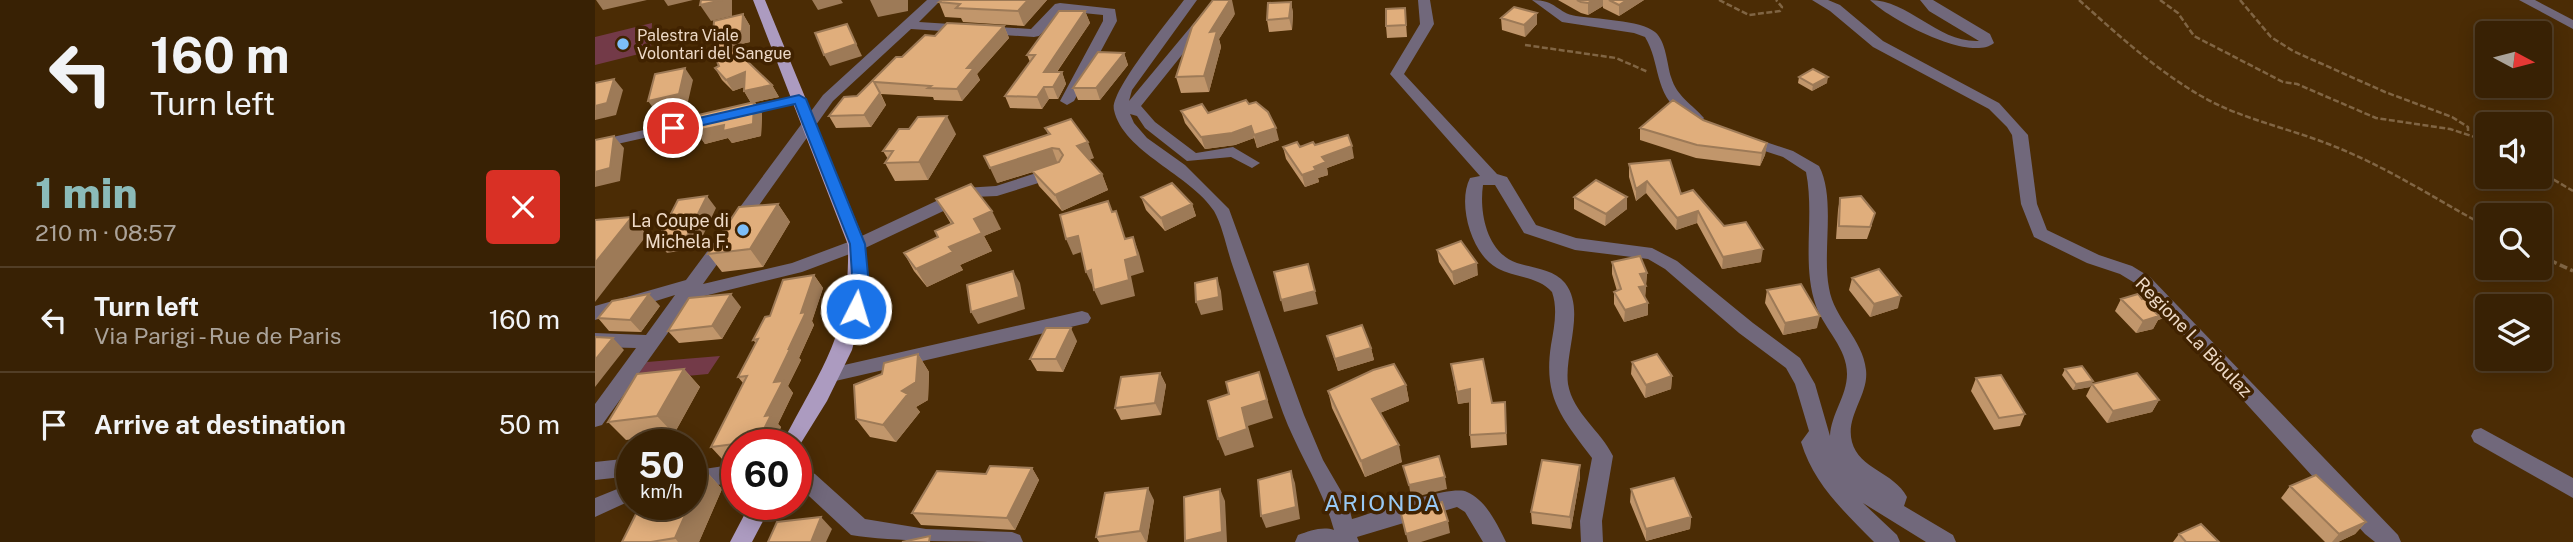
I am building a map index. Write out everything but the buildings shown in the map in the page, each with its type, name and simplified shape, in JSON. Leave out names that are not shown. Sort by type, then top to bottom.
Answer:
[{"type":"main road","points":[[759,0],[810,121],[857,244],[860,275],[856,309],[847,340],[800,429]]},
{"type":"main road","points":[[741,542],[753,520]]},
{"type":"street","points":[[595,419],[603,397],[651,342],[810,121],[835,91],[935,0]]},
{"type":"street","points":[[1191,0],[1125,90],[1121,108],[1142,113],[1150,125],[1193,158],[1234,152],[1252,163]]},
{"type":"street","points":[[1220,0],[1127,110],[1127,125],[1142,141],[1179,168],[1221,209],[1290,404],[1314,463],[1337,503],[1340,538]]},
{"type":"street","points":[[1424,0],[1427,24],[1397,74],[1491,178],[1501,181],[1530,229],[1575,244],[1652,254],[1690,280],[1746,328],[1793,363],[1805,384],[1833,465],[1855,487],[1945,542]]},
{"type":"street","points":[[1538,0],[1567,19],[1637,29],[1650,34],[1655,42],[1665,81],[1679,105],[1721,130],[1787,154],[1814,170],[1819,207],[1818,278],[1826,309],[1850,346],[1858,372],[1851,399],[1838,427],[1842,446],[1851,463],[1867,476],[1891,488],[1896,497],[1893,509]]},
{"type":"street","name":"Regione La Bioulaz","points":[[1818,0],[1835,8],[1878,44],[1994,106],[2020,135],[2029,204],[2040,233],[2093,259],[2126,270],[2144,281],[2390,542]]},
{"type":"street","points":[[1876,0],[1938,34],[1970,46],[1987,43],[1985,37],[1934,8],[1926,0]]},
{"type":"street","points":[[2525,0],[2573,25]]},
{"type":"street","points":[[907,25],[1034,33],[1060,8],[1110,12],[1110,21],[1067,101]]},
{"type":"street","points":[[598,145],[799,99]]},
{"type":"street","points":[[595,313],[621,303],[796,268],[857,244],[970,192],[997,191],[1059,171]]},
{"type":"street","points":[[1491,178],[1476,182],[1472,200],[1479,232],[1490,250],[1498,261],[1558,286],[1566,299],[1557,366],[1561,394],[1603,456],[1591,521],[1592,542]]},
{"type":"street","points":[[831,375],[1082,318]]},
{"type":"street","points":[[595,340],[651,342]]},
{"type":"street","points":[[1820,433],[1811,442],[1815,459],[1889,542]]},
{"type":"street","points":[[2481,436],[2573,489]]},
{"type":"street","points":[[595,471],[616,469]]},
{"type":"street","points":[[812,484],[859,527],[926,539],[1012,542]]},
{"type":"street","points":[[595,497],[616,494]]},
{"type":"street","points":[[595,508],[616,498]]},
{"type":"street","points":[[1306,542],[1326,537],[1340,538],[1438,502],[1460,498],[1473,506],[1495,542]]},
{"type":"path","points":[[1719,0],[1749,15],[1780,11],[1782,7],[1776,0]]},
{"type":"path","points":[[2079,0],[2130,45],[2198,94],[2226,109],[2331,145],[2374,164],[2475,221]]},
{"type":"path","points":[[2160,0],[2178,13],[2194,36],[2283,82],[2297,84],[2386,120],[2410,121],[2475,135]]},
{"type":"path","points":[[2241,0],[2271,37],[2293,51],[2385,92],[2452,117],[2468,127],[2468,132]]},
{"type":"path","points":[[1525,45],[1616,58],[1665,81]]},
{"type":"path","points":[[2552,179],[2573,191]]},
{"type":"path","points":[[2552,261],[2573,271]]},
{"type":"shaded area","name":"Palestra Viale Volontari del Sangue","points":[[652,23],[651,51],[595,65],[595,37]]},
{"type":"shaded area","points":[[720,356],[708,374],[633,381],[647,362]]},
{"type":"place","name":"Palestra Viale Volontari del Sangue","points":[[623,44]]},
{"type":"place","name":"La Coupe di Michela F.","points":[[743,230]]},
{"type":"district","name":"ARIONDA","points":[[1383,502]]},
{"type":"route","points":[[673,128],[799,99],[857,244],[860,275],[856,309]]}]
